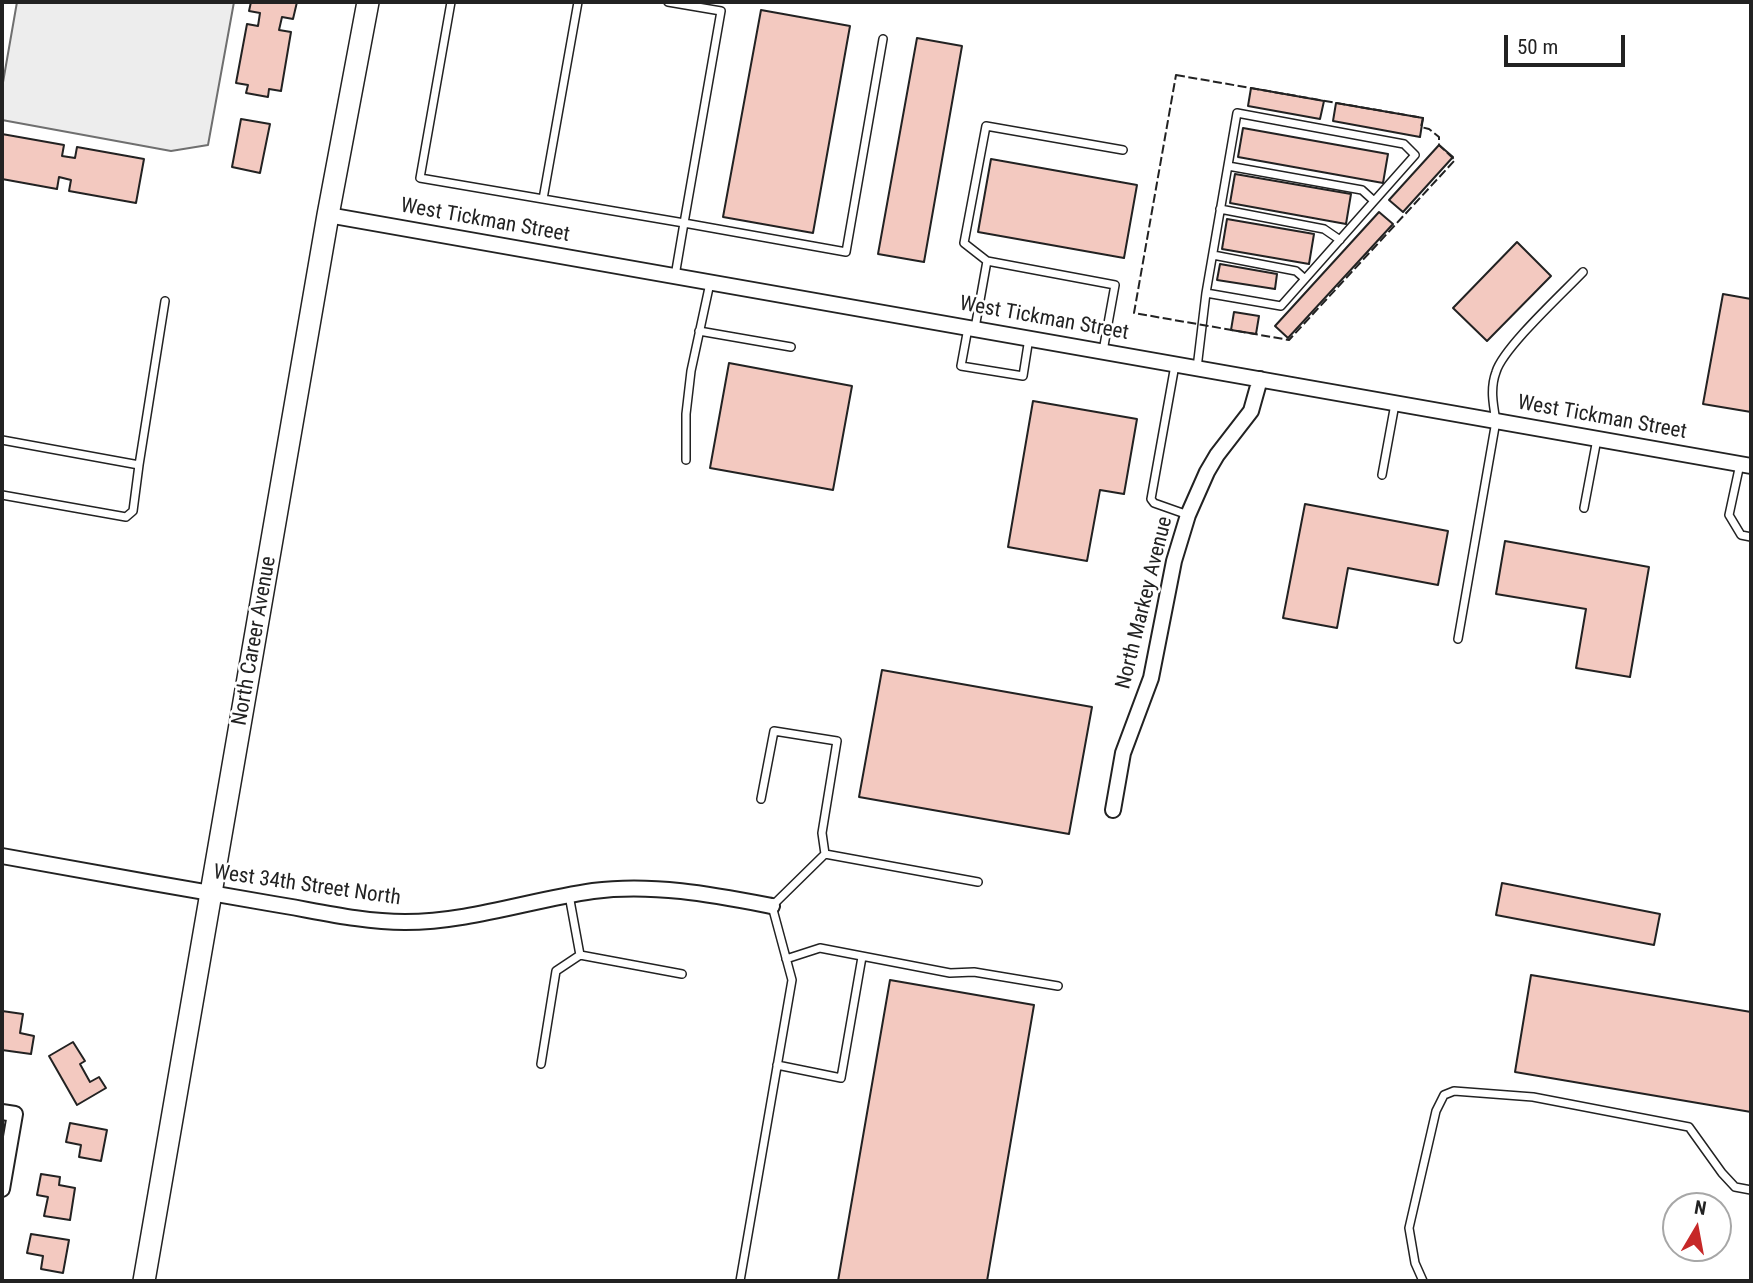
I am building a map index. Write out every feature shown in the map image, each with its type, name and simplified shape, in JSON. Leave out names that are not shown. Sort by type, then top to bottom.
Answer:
[{"type":"street","name":"North Career Avenue","points":[[144,1281],[328,215],[368,2]]},
{"type":"street","name":"West Tickman Street","points":[[328,215],[1746,465]]},
{"type":"street","name":"North Markey Avenue","points":[[1113,810],[1123,753],[1151,678],[1174,561],[1188,515],[1217,454],[1251,411],[1260,379]]},
{"type":"street","name":"West 34th Street North","points":[[2,856],[346,916],[402,922],[460,918],[595,891],[658,889],[772,906]]},
{"type":"street","points":[[2,1112],[15,1114],[2,1189]]},
{"type":"lane","points":[[452,2],[420,178],[846,252],[883,39]]},
{"type":"lane","points":[[543,199],[578,2]]},
{"type":"lane","points":[[668,2],[721,11],[674,276]]},
{"type":"lane","points":[[1197,368],[1206,293],[1237,113],[1404,144],[1415,155],[1282,306],[1206,293]]},
{"type":"lane","points":[[1103,351],[1115,285],[987,261],[964,243],[986,126],[1123,150]]},
{"type":"lane","points":[[1228,166],[1362,190],[1374,201]]},
{"type":"lane","points":[[1220,209],[1324,229],[1340,240]]},
{"type":"lane","points":[[1213,254],[1296,271],[1305,279]]},
{"type":"lane","points":[[987,261],[961,366],[1023,376],[1029,338]]},
{"type":"lane","points":[[1458,639],[1496,421],[1492,395],[1496,371],[1506,353],[1583,272]]},
{"type":"lane","points":[[686,460],[687,403],[710,282]]},
{"type":"lane","points":[[2,495],[126,517],[133,512],[165,300]]},
{"type":"lane","points":[[699,331],[791,347]]},
{"type":"lane","points":[[1175,364],[1151,499],[1154,503],[1188,515]]},
{"type":"lane","points":[[1382,475],[1395,403]]},
{"type":"lane","points":[[1584,508],[1597,439]]},
{"type":"lane","points":[[2,440],[139,465]]},
{"type":"lane","points":[[1746,465],[1729,515],[1741,535],[1751,537]]},
{"type":"lane","points":[[761,799],[774,731],[837,741],[822,833],[825,854]]},
{"type":"lane","points":[[825,854],[978,882]]},
{"type":"lane","points":[[740,1281],[792,981],[772,906],[825,854]]},
{"type":"lane","points":[[569,895],[580,955]]},
{"type":"lane","points":[[786,959],[820,948],[950,973],[974,972],[1058,986]]},
{"type":"lane","points":[[541,1064],[556,971],[580,955],[682,974]]},
{"type":"lane","points":[[777,1065],[841,1078],[862,957]]},
{"type":"lane","points":[[1423,1281],[1415,1263],[1409,1228],[1436,1111],[1444,1095],[1454,1091],[1533,1097],[1689,1127],[1735,1187],[1751,1190]]},
{"type":"shaded area","points":[[17,2],[234,2],[208,145],[171,151],[2,120],[2,88]]},
{"type":"building","points":[[251,2],[297,2],[293,19],[282,17],[279,30],[291,32],[281,91],[269,89],[268,97],[246,93],[248,85],[236,83],[247,24],[258,26],[260,13],[249,11]]},
{"type":"building","points":[[761,10],[850,26],[813,233],[723,217]]},
{"type":"building","points":[[917,38],[962,46],[924,262],[878,254]]},
{"type":"building","points":[[1251,88],[1324,101],[1320,119],[1248,106]]},
{"type":"building","points":[[1336,103],[1423,118],[1420,137],[1333,121]]},
{"type":"building","points":[[241,119],[270,124],[260,173],[232,167]]},
{"type":"building","points":[[1243,128],[1388,154],[1383,183],[1238,157]]},
{"type":"building","points":[[2,134],[64,145],[62,156],[75,158],[77,147],[144,159],[136,203],[69,191],[71,180],[59,177],[57,189],[2,179]]},
{"type":"building","points":[[1439,145],[1453,157],[1403,212],[1389,200]]},
{"type":"building","points":[[991,159],[1137,185],[1124,258],[978,232]]},
{"type":"building","points":[[1235,174],[1351,194],[1346,224],[1230,203]]},
{"type":"building","points":[[1379,212],[1393,224],[1288,338],[1275,326]]},
{"type":"building","points":[[1227,219],[1314,234],[1309,264],[1222,249]]},
{"type":"building","points":[[1517,242],[1551,276],[1487,341],[1453,308]]},
{"type":"building","points":[[1220,264],[1277,274],[1275,289],[1217,280]]},
{"type":"building","points":[[1723,294],[1751,299],[1751,412],[1703,404]]},
{"type":"building","points":[[1234,312],[1259,316],[1256,334],[1231,330]]},
{"type":"building","points":[[729,363],[852,386],[833,490],[710,468]]},
{"type":"building","points":[[1033,401],[1137,419],[1124,494],[1100,490],[1087,561],[1008,547]]},
{"type":"building","points":[[1305,504],[1448,531],[1438,585],[1348,568],[1337,628],[1283,618]]},
{"type":"building","points":[[1505,541],[1649,567],[1630,677],[1576,668],[1586,609],[1496,594]]},
{"type":"building","points":[[882,670],[1092,707],[1069,834],[859,797]]},
{"type":"building","points":[[1502,883],[1660,914],[1654,945],[1496,915]]},
{"type":"building","points":[[1531,975],[1751,1012],[1751,1112],[1515,1072]]},
{"type":"building","points":[[890,980],[1034,1005],[987,1281],[838,1281]]},
{"type":"building","points":[[2,1011],[23,1014],[20,1033],[34,1036],[31,1054],[2,1050]]},
{"type":"building","points":[[73,1042],[85,1061],[80,1064],[90,1082],[99,1077],[106,1088],[77,1105],[49,1056]]},
{"type":"building","points":[[70,1123],[107,1130],[101,1161],[79,1157],[81,1145],[66,1142]]},
{"type":"building","points":[[41,1174],[60,1177],[59,1185],[75,1188],[70,1220],[44,1216],[48,1197],[37,1195]]},
{"type":"building","points":[[31,1234],[69,1240],[63,1273],[41,1269],[43,1256],[27,1253]]},
{"type":"fence","points":[[1176,75],[1423,118],[1421,127],[1429,129],[1439,137],[1439,145],[1455,160],[1289,340],[1134,313],[1176,75]]}]
